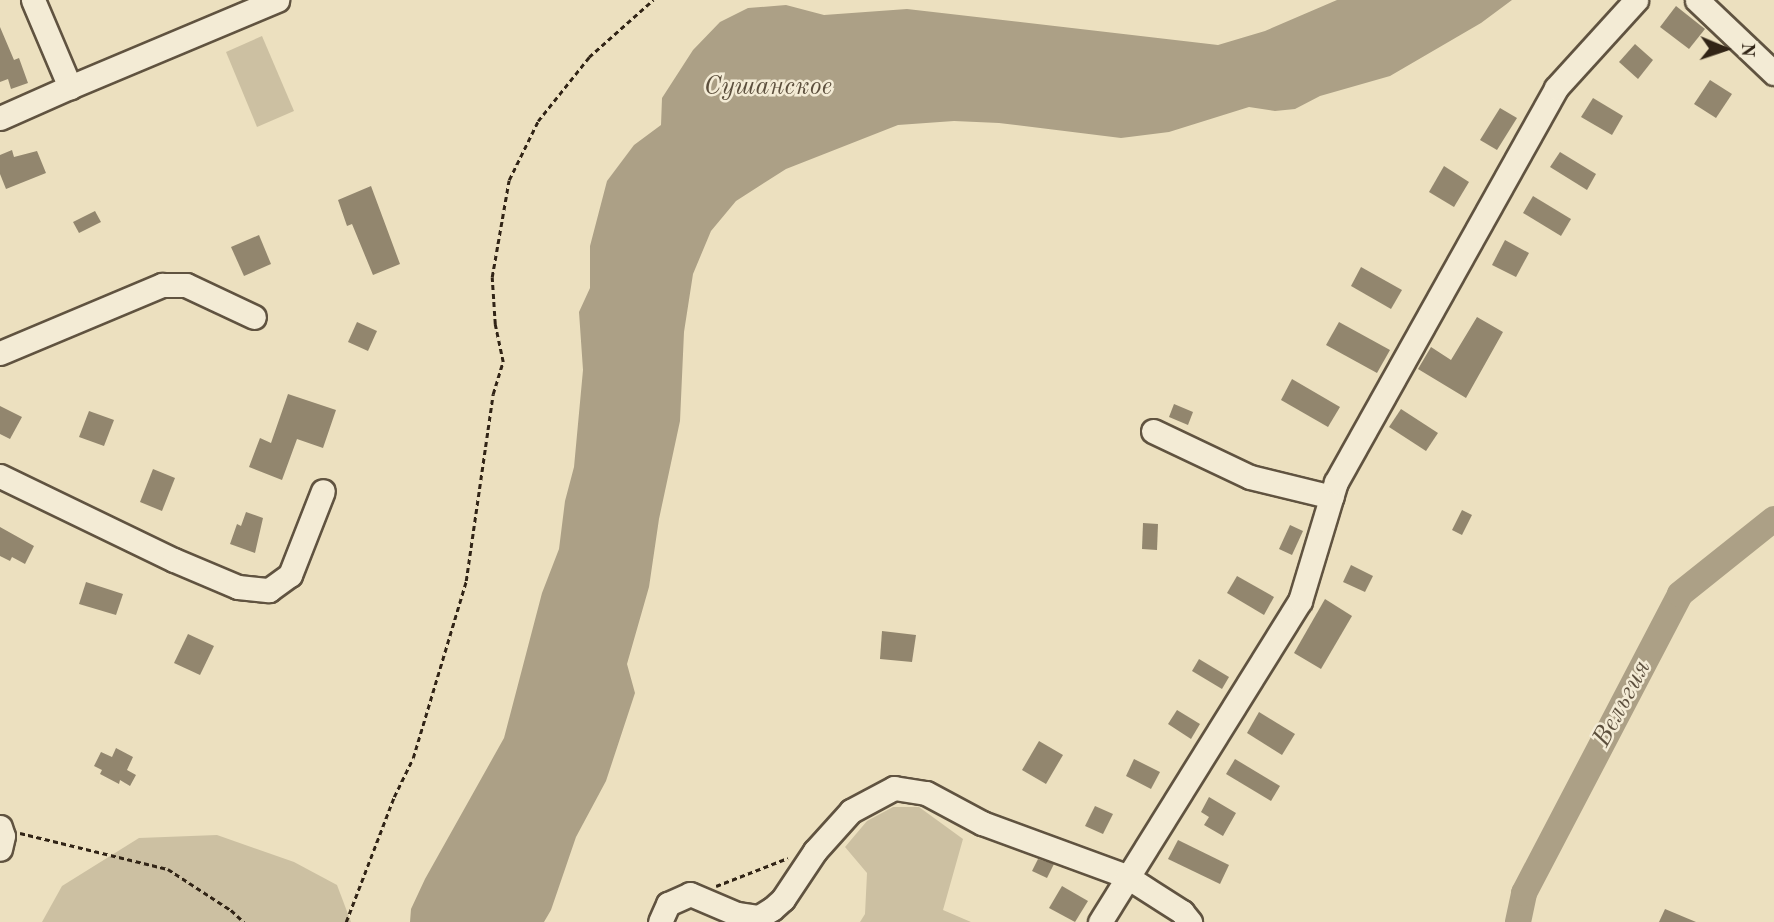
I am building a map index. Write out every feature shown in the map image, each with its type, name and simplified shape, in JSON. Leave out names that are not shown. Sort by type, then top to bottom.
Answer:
[{"type":"street","points":[[33,0],[69,87]]},
{"type":"street","points":[[0,118],[277,0]]},
{"type":"street","points":[[1100,922],[1126,876],[1300,601],[1336,482],[1556,88],[1636,0]]},
{"type":"street","points":[[1697,0],[1774,74]]},
{"type":"street","points":[[0,353],[162,285],[186,285],[254,317]]},
{"type":"street","points":[[1153,431],[1250,477],[1332,497]]},
{"type":"street","points":[[0,476],[174,560],[238,587],[269,590],[290,575],[323,491]]},
{"type":"street","points":[[660,922],[668,905],[690,894],[737,914],[759,917],[783,899],[815,851],[851,811],[894,788],[926,793],[982,822],[1126,876],[1182,912],[1190,922]]},
{"type":"path","points":[[346,922],[394,797],[413,758],[466,581],[492,394],[503,362],[495,324],[492,277],[509,180],[538,121],[589,57],[653,0]]},
{"type":"path","points":[[1,837],[20,833],[168,869],[231,910],[244,922]]},
{"type":"path","points":[[690,894],[815,851]]},
{"type":"shaded area","points":[[262,36],[294,111],[257,127],[226,52]]},
{"type":"shaded area","points":[[893,807],[919,807],[963,839],[943,910],[971,922],[860,922],[865,914],[867,873],[845,847],[867,821]]},
{"type":"shaded area","points":[[217,835],[294,862],[337,885],[351,922],[42,922],[62,886],[139,838]]},
{"type":"water","name":"Сушанское","points":[[1337,0],[1512,0],[1481,23],[1390,76],[1320,96],[1295,109],[1275,111],[1249,107],[1169,132],[1121,138],[999,123],[954,121],[898,125],[786,169],[736,201],[711,231],[693,274],[684,332],[680,421],[659,519],[649,587],[627,664],[635,693],[606,781],[576,837],[551,910],[544,922],[410,922],[411,909],[425,879],[504,738],[542,593],[559,549],[565,501],[574,467],[583,370],[579,312],[590,288],[590,246],[607,181],[634,145],[661,125],[662,98],[693,50],[720,22],[748,8],[786,5],[824,15],[907,9],[1218,45],[1265,31]]},
{"type":"building","points":[[1676,6],[1705,29],[1689,49],[1660,27]]},
{"type":"building","points":[[0,27],[14,60],[19,58],[28,83],[11,89],[8,79],[0,82]]},
{"type":"building","points":[[1635,44],[1653,60],[1638,79],[1619,62]]},
{"type":"building","points":[[1710,80],[1732,94],[1716,118],[1694,104]]},
{"type":"building","points":[[1593,98],[1623,116],[1612,135],[1581,117]]},
{"type":"building","points":[[1500,108],[1517,118],[1497,150],[1480,140]]},
{"type":"building","points":[[12,150],[14,157],[37,151],[46,173],[6,189],[0,174],[0,155]]},
{"type":"building","points":[[1560,152],[1596,174],[1587,190],[1550,167]]},
{"type":"building","points":[[1444,166],[1469,182],[1454,207],[1429,192]]},
{"type":"building","points":[[371,186],[400,264],[373,275],[352,224],[347,226],[338,200]]},
{"type":"building","points":[[1533,196],[1571,219],[1561,236],[1523,213]]},
{"type":"building","points":[[95,211],[101,222],[79,233],[73,222]]},
{"type":"building","points":[[259,235],[271,264],[244,276],[231,247]]},
{"type":"building","points":[[1505,240],[1529,253],[1516,277],[1492,265]]},
{"type":"building","points":[[1361,267],[1402,290],[1391,309],[1351,286]]},
{"type":"building","points":[[1477,317],[1503,332],[1466,398],[1418,369],[1431,347],[1451,360]]},
{"type":"building","points":[[357,322],[377,331],[368,351],[348,342]]},
{"type":"building","points":[[1339,322],[1390,350],[1377,373],[1326,345]]},
{"type":"building","points":[[1292,379],[1340,407],[1328,427],[1281,400]]},
{"type":"building","points":[[288,394],[336,410],[323,448],[297,439],[282,480],[249,467],[260,438],[271,443]]},
{"type":"building","points":[[1174,404],[1193,412],[1188,425],[1169,417]]},
{"type":"building","points":[[0,406],[22,417],[10,439],[0,434]]},
{"type":"building","points":[[1401,409],[1438,433],[1426,451],[1389,427]]},
{"type":"building","points":[[89,411],[114,420],[104,446],[79,437]]},
{"type":"building","points":[[153,469],[175,478],[162,511],[140,502]]},
{"type":"building","points":[[1462,510],[1472,515],[1462,535],[1452,530]]},
{"type":"building","points":[[246,512],[263,518],[255,553],[230,544],[237,524],[241,526]]},
{"type":"building","points":[[1143,523],[1158,524],[1157,550],[1142,549]]},
{"type":"building","points":[[1290,525],[1303,531],[1292,555],[1279,549]]},
{"type":"building","points":[[0,527],[34,546],[25,564],[12,557],[10,561],[0,556]]},
{"type":"building","points":[[1351,565],[1373,576],[1365,592],[1343,582]]},
{"type":"building","points":[[1237,576],[1274,597],[1264,615],[1227,593]]},
{"type":"building","points":[[86,582],[123,594],[116,615],[79,604]]},
{"type":"building","points":[[1325,599],[1352,616],[1321,669],[1294,653]]},
{"type":"building","points":[[882,631],[916,635],[912,662],[880,659]]},
{"type":"building","points":[[188,634],[214,646],[200,675],[174,663]]},
{"type":"building","points":[[1199,659],[1229,677],[1222,689],[1192,671]]},
{"type":"building","points":[[1177,710],[1200,724],[1191,739],[1168,724]]},
{"type":"building","points":[[1259,712],[1295,734],[1282,755],[1247,733]]},
{"type":"building","points":[[1039,741],[1063,755],[1046,784],[1022,770]]},
{"type":"building","points":[[116,748],[133,757],[127,770],[136,775],[130,786],[120,780],[119,784],[100,774],[102,770],[94,766],[101,752],[112,757]]},
{"type":"building","points":[[1134,759],[1160,772],[1151,789],[1126,776]]},
{"type":"building","points":[[1235,759],[1280,786],[1271,801],[1226,774]]},
{"type":"building","points":[[1209,797],[1236,813],[1223,836],[1204,825],[1209,817],[1201,812]]},
{"type":"building","points":[[1095,806],[1113,814],[1103,834],[1085,826]]},
{"type":"building","points":[[1178,840],[1229,865],[1220,884],[1168,859]]},
{"type":"building","points":[[1038,859],[1054,864],[1047,878],[1032,871]]},
{"type":"building","points":[[1062,886],[1088,901],[1075,922],[1049,908]]},
{"type":"building","points":[[1665,909],[1696,922],[1659,922]]},
{"type":"waterway","name":"Вельгия","points":[[1518,922],[1524,893],[1680,594],[1774,519]]}]
